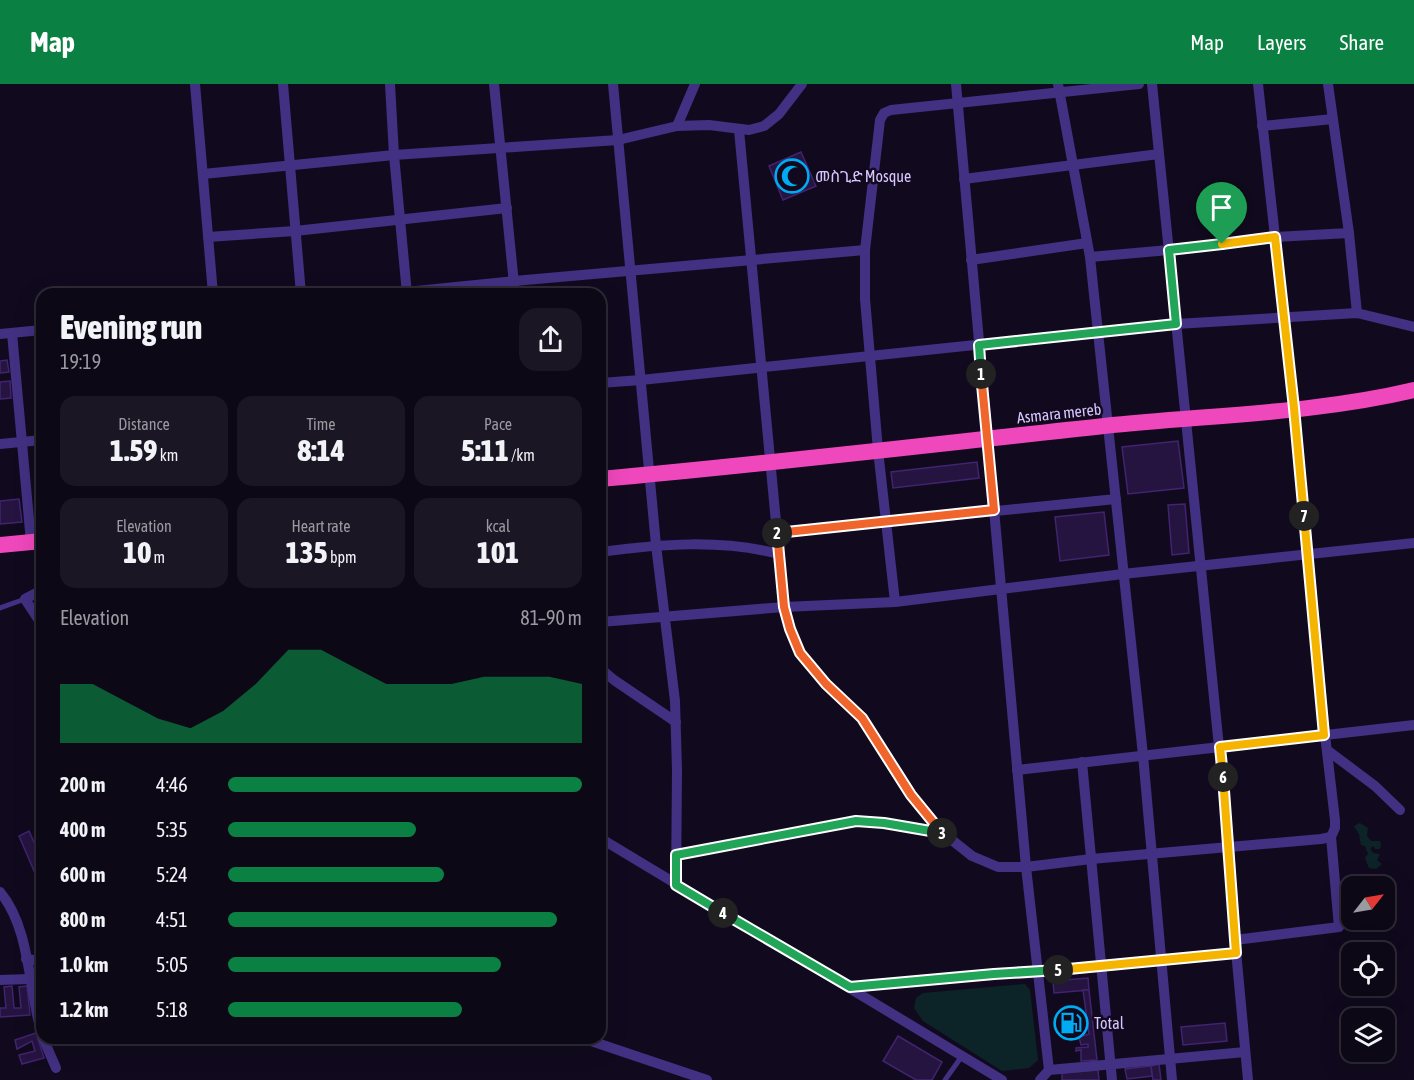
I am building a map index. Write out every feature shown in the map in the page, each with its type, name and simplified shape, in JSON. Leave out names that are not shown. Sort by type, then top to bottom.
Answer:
[{"type":"highway","name":"Asmara mereb","points":[[606,479],[1294,408],[1377,398],[1414,390]]},
{"type":"highway","points":[[0,545],[36,542]]},
{"type":"street","points":[[195,84],[212,288]]},
{"type":"street","points":[[283,84],[300,288]]},
{"type":"street","points":[[390,84],[407,288]]},
{"type":"street","points":[[494,84],[515,288]]},
{"type":"street","points":[[613,84],[663,616],[670,653],[676,722],[676,885]]},
{"type":"street","points":[[677,126],[695,84]]},
{"type":"street","points":[[203,174],[394,155],[618,140],[677,126],[709,125],[749,130],[764,126],[779,114],[802,84]]},
{"type":"street","points":[[956,84],[1026,867],[1049,1070]]},
{"type":"street","points":[[895,602],[878,450],[865,299],[865,250],[880,120],[884,113],[891,110],[1059,88],[1138,84]]},
{"type":"street","points":[[1152,84],[1220,747],[1248,1080]]},
{"type":"street","points":[[1235,940],[1340,927],[1331,837],[1335,828],[1335,820],[1328,750],[1324,735],[1294,408],[1258,84]]},
{"type":"street","points":[[1328,84],[1349,233],[1356,313]]},
{"type":"street","points":[[1059,88],[1090,257],[1143,755],[1173,1080]]},
{"type":"street","points":[[1262,126],[1332,119]]},
{"type":"street","points":[[739,130],[784,607],[800,653],[826,684],[862,718],[911,795],[943,833],[972,856],[998,867],[1026,867],[1331,837]]},
{"type":"street","points":[[963,179],[1159,154]]},
{"type":"street","points":[[208,237],[400,221],[507,208]]},
{"type":"street","points":[[1090,257],[1275,237],[1349,233]]},
{"type":"street","points":[[971,260],[1087,243]]},
{"type":"street","points":[[452,288],[865,250]]},
{"type":"street","points":[[606,383],[1176,324],[1356,313],[1414,327]]},
{"type":"street","points":[[0,334],[36,331]]},
{"type":"street","points":[[12,333],[23,442],[36,535]]},
{"type":"street","points":[[0,444],[36,441]]},
{"type":"street","points":[[777,533],[1116,499]]},
{"type":"street","points":[[606,621],[784,607],[895,602],[1124,574],[1414,543]]},
{"type":"street","points":[[606,551],[656,545],[720,544],[753,547],[779,554]]},
{"type":"street","points":[[36,593],[25,598],[36,615]]},
{"type":"street","points":[[606,673],[676,722]]},
{"type":"street","points":[[1017,770],[1414,725]]},
{"type":"street","points":[[1328,750],[1375,786],[1400,810]]},
{"type":"street","points":[[1082,762],[1112,1080]]},
{"type":"street","points":[[676,855],[856,821],[884,823],[943,833]]},
{"type":"street","points":[[606,844],[850,987],[1002,1080]]},
{"type":"street","points":[[0,892],[9,903],[22,939],[36,1005]]},
{"type":"street","points":[[850,987],[994,974],[1037,973],[1236,953]]},
{"type":"street","points":[[26,959],[36,960]]},
{"type":"street","points":[[0,980],[30,979]]},
{"type":"street","points":[[46,1044],[56,1068]]},
{"type":"street","points":[[600,1044],[707,1080]]},
{"type":"street","points":[[1040,1080],[1049,1070],[1245,1052]]},
{"type":"lane","points":[[0,608],[25,598]]},
{"type":"lane","points":[[945,1080],[962,1056]]},
{"type":"green space","points":[[1360,823],[1368,828],[1367,836],[1371,841],[1380,841],[1379,849],[1375,849],[1374,846],[1370,848],[1373,853],[1380,854],[1377,860],[1382,864],[1376,869],[1369,868],[1365,858],[1368,854],[1365,846],[1361,845],[1359,834],[1354,826]]},
{"type":"green space","points":[[1025,984],[1030,990],[1038,1060],[1029,1068],[1002,1071],[923,1021],[914,1008],[916,998],[923,993]]},
{"type":"building","name":"መስጊድ Mosque","points":[[801,152],[816,186],[783,200],[769,166]]},
{"type":"building","points":[[7,360],[9,372],[0,373],[0,361]]},
{"type":"building","points":[[10,381],[11,398],[0,399],[0,382]]},
{"type":"building","points":[[1178,441],[1184,488],[1128,494],[1122,447]]},
{"type":"building","points":[[977,462],[979,478],[893,488],[891,472]]},
{"type":"building","points":[[19,499],[22,522],[0,524],[0,501]]},
{"type":"building","points":[[1185,504],[1189,553],[1172,555],[1168,505]]},
{"type":"building","points":[[1104,512],[1109,555],[1060,561],[1055,517]]},
{"type":"building","points":[[29,831],[36,847],[36,875],[19,836]]},
{"type":"building","points":[[1088,978],[1089,990],[1054,993],[1053,981]]},
{"type":"building","points":[[12,986],[14,1008],[21,1008],[19,987],[27,986],[30,1015],[0,1017],[0,1008],[6,1008],[4,987]]},
{"type":"building","points":[[1083,990],[1089,990],[1097,1060],[1081,1061],[1081,1050],[1076,1051],[1076,1048],[1088,1047],[1088,1044],[1081,1045],[1079,1037],[1089,1034]]},
{"type":"building","points":[[1225,1023],[1227,1041],[1183,1045],[1181,1027]]},
{"type":"building","points":[[36,1033],[36,1044],[40,1044],[44,1058],[22,1064],[19,1055],[35,1051],[32,1041],[17,1049],[15,1040]]},
{"type":"building","points":[[898,1036],[942,1062],[932,1080],[916,1080],[883,1061]]},
{"type":"building","points":[[1159,1064],[1161,1080],[1153,1080],[1151,1066]]},
{"type":"building","points":[[1151,1066],[1152,1076],[1127,1079],[1125,1069]]},
{"type":"building","points":[[1098,1070],[1099,1080],[1062,1080],[1062,1073]]},
{"type":"place","name":"መስጊድ Mosque","points":[[792,176]]},
{"type":"place","name":"Total","points":[[1071,1023]]},
{"type":"route","points":[[1275,237],[1294,408],[1324,735],[1220,747],[1236,953],[1037,973],[994,974],[850,987],[676,885],[676,855],[779,834],[856,821],[884,823],[943,833],[911,795],[862,718],[826,684],[800,653],[784,607],[777,533],[994,510],[979,345],[1176,324],[1169,250],[1222,244],[1275,237]]}]
